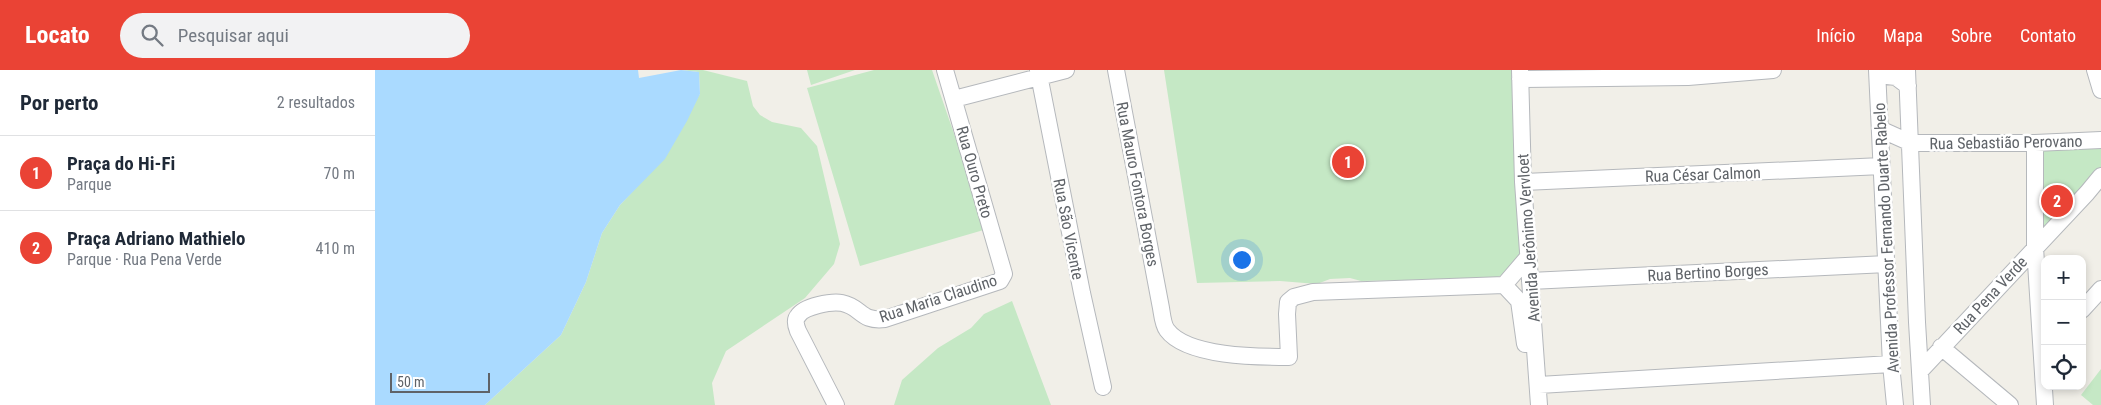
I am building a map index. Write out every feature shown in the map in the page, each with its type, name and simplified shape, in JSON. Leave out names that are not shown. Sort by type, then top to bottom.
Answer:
[{"type":"street","name":"Rua Ouro Preto","points":[[945,70],[1004,274]]},
{"type":"street","points":[[954,99],[1039,73],[1066,70]]},
{"type":"street","name":"Rua Mauro Fontora Borges","points":[[1117,70],[1166,330],[1180,340],[1215,353],[1265,357],[1289,356],[1288,302],[1294,297],[1313,292],[1504,285]]},
{"type":"street","points":[[1520,74],[1688,74],[1773,70]]},
{"type":"street","name":"Avenida Professor Fernando Duarte Rabelo","points":[[1907,70],[1922,405]]},
{"type":"street","points":[[2095,70],[2101,90]]},
{"type":"street","points":[[1877,72],[1896,77],[1908,86]]},
{"type":"street","name":"Avenida Professor Fernando Duarte Rabelo","points":[[1877,72],[1882,130],[1891,364],[1895,405]]},
{"type":"street","name":"Rua São Vicente","points":[[1039,73],[1082,293],[1103,387]]},
{"type":"street","name":"Avenida Jerônimo Vervloet","points":[[1520,74],[1523,182],[1539,382],[1539,405]]},
{"type":"street","points":[[1882,130],[1911,143]]},
{"type":"street","name":"Rua Sebastião Perovano","points":[[1911,143],[2035,143],[2101,140]]},
{"type":"street","points":[[2035,143],[2035,247],[2043,345]]},
{"type":"street","points":[[1883,174],[1892,191],[1912,193]]},
{"type":"street","name":"Rua César Calmon","points":[[1523,182],[1883,174]]},
{"type":"street","name":"Rua Pena Verde","points":[[1921,370],[2101,176]]},
{"type":"street","points":[[1528,257],[1504,285],[1519,301],[1529,365],[1539,382],[1891,364]]},
{"type":"street","name":"Rua Bertino Borges","points":[[1530,281],[1887,264]]},
{"type":"street","name":"Rua Maria Claudino","points":[[837,405],[798,331],[795,323],[798,315],[806,310],[831,302],[852,306],[869,319],[885,319],[1000,281],[1004,274]]},
{"type":"street","points":[[2086,306],[2101,289]]},
{"type":"street","points":[[1941,347],[2010,405]]},
{"type":"street","points":[[2045,390],[2045,405]]},
{"type":"green space","points":[[681,70],[703,70],[747,81],[753,106],[760,115],[772,122],[801,128],[817,146],[840,244],[834,264],[805,298],[726,351],[712,383],[715,405],[485,405],[561,335],[586,282],[602,233],[620,205],[636,188],[700,94],[699,72]]},
{"type":"green space","points":[[807,70],[855,70],[811,85]]},
{"type":"green space","points":[[874,70],[932,70],[987,229],[860,266],[807,88]]},
{"type":"green space","points":[[1164,70],[1514,70],[1522,255],[1511,270],[1496,278],[1361,281],[1350,278],[1330,279],[1317,284],[1280,281],[1197,283]]},
{"type":"green space","points":[[2101,144],[2101,170],[2042,231],[2042,147]]},
{"type":"green space","points":[[1012,301],[1051,405],[894,405],[902,380],[938,348],[971,328],[984,314]]},
{"type":"green space","points":[[2101,369],[2101,405],[2093,405],[2081,395]]},
{"type":"water","points":[[375,70],[638,70],[639,78],[681,70],[699,72],[700,94],[687,121],[665,159],[620,205],[602,233],[586,282],[561,335],[485,405],[375,405]]},
{"type":"place","name":"Praça do Hi-Fi","points":[[1348,162]]},
{"type":"place","name":"Praça Adriano Mathielo","points":[[2057,201]]}]
